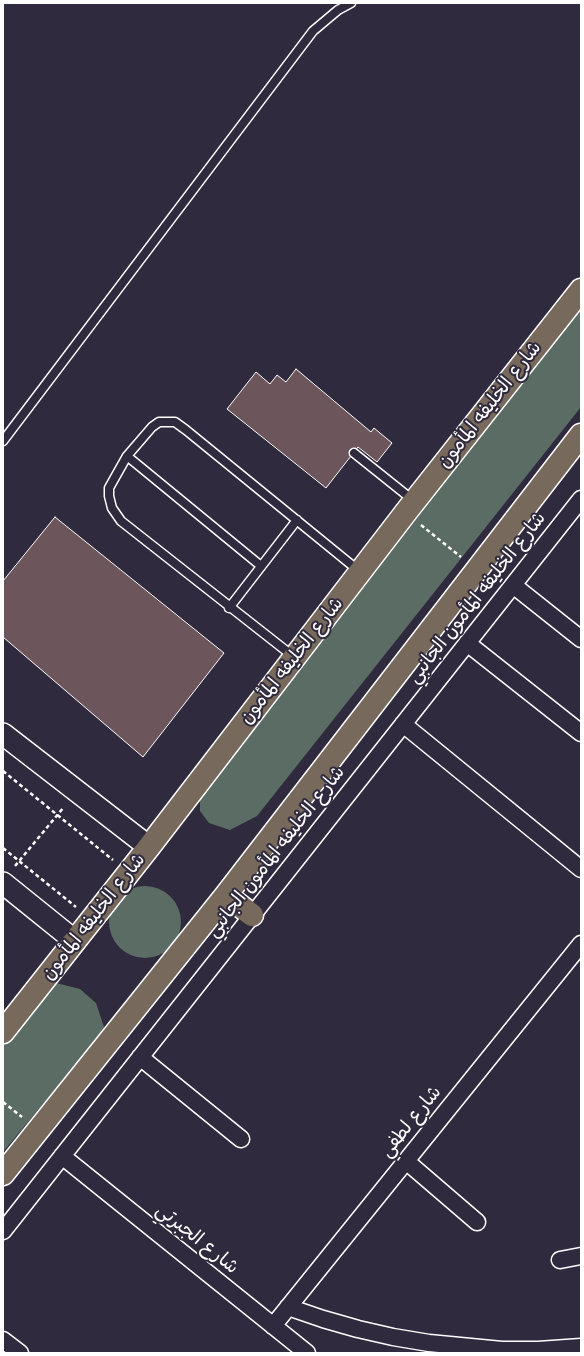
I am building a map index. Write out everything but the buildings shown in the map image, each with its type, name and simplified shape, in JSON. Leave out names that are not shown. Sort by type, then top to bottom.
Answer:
[{"type":"main road","name":"شارع الخليفه المأمون","points":[[3,1032],[129,873],[410,507],[581,290]]},
{"type":"main road","points":[[3,1174],[226,895],[477,570],[580,440]]},
{"type":"main road","points":[[226,895],[252,916]]},
{"type":"street","name":"شارع الخليفه المأمون الجانبي","points":[[3,1230],[581,499]]},
{"type":"street","points":[[513,585],[581,640]]},
{"type":"street","points":[[467,643],[581,733]]},
{"type":"street","points":[[403,724],[581,869]]},
{"type":"street","points":[[3,734],[149,847]]},
{"type":"street","points":[[7,876],[75,940]]},
{"type":"street","name":"شارع لطفي","points":[[273,1326],[581,944]]},
{"type":"street","points":[[140,1057],[241,1139]]},
{"type":"street","name":"شارع الجبرتي","points":[[62,1156],[307,1353]]},
{"type":"street","points":[[406,1161],[477,1222]]},
{"type":"street","points":[[560,1260],[581,1256]]},
{"type":"street","points":[[288,1307],[322,1319],[358,1329],[429,1343],[502,1350],[538,1350],[581,1347]]},
{"type":"street","points":[[3,1340],[20,1353]]},
{"type":"lane","points":[[3,441],[313,31],[338,10],[351,3]]},
{"type":"lane","points":[[294,658],[126,526],[118,517],[112,508],[109,488],[127,456],[152,427],[159,422],[175,422],[361,572]]},
{"type":"lane","points":[[354,453],[410,507]]},
{"type":"lane","points":[[127,456],[261,566]]},
{"type":"lane","points":[[229,608],[297,520]]},
{"type":"path","points":[[410,507],[477,570]]},
{"type":"path","points":[[3,771],[129,873]]},
{"type":"path","points":[[7,876],[78,792]]},
{"type":"path","points":[[3,848],[92,920]]},
{"type":"green space","points":[[581,301],[581,407],[257,816],[230,830],[209,823],[200,811],[200,795]]},
{"type":"green space","points":[[138,886],[152,886],[159,888],[171,896],[179,908],[181,922],[179,936],[171,948],[159,956],[152,958],[138,958],[131,956],[119,948],[111,936],[109,929],[109,915],[111,908],[119,896],[131,888]]},
{"type":"green space","points":[[56,983],[80,989],[96,1003],[104,1027],[98,1038],[3,1152],[3,1034],[34,993]]}]
